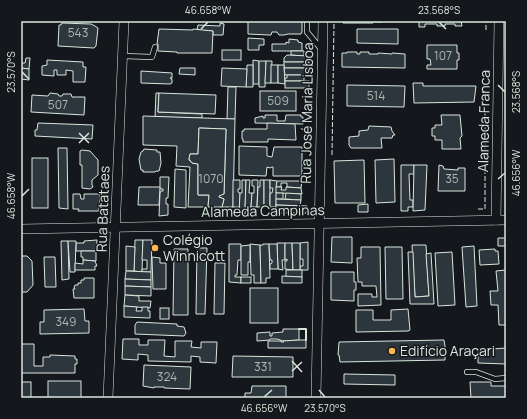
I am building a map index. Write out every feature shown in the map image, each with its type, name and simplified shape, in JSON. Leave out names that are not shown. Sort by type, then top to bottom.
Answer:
[{"type":"street","name":"Rua Batataes","points":[[108,398],[124,21]]},
{"type":"street","name":"Rua José Maria Lisboa","points":[[316,398],[322,21]]},
{"type":"street","name":"Alameda Franca","points":[[499,21],[501,220]]},
{"type":"street","name":"Alameda Campinas","points":[[21,229],[501,220]]},
{"type":"lane","points":[[307,21],[307,32],[322,50]]},
{"type":"lane","points":[[123,56],[152,57],[155,47]]},
{"type":"lane","points":[[467,372],[476,372],[495,379],[506,378]]},
{"type":"building","points":[[248,21],[302,21],[302,32],[301,34],[284,35],[279,35],[277,32],[272,32],[271,35],[248,34]]},
{"type":"building","points":[[343,21],[382,21],[382,22],[343,23]]},
{"type":"building","points":[[419,21],[461,21],[462,26],[455,26],[455,24],[437,26],[437,24],[425,24],[425,27],[419,27]]},
{"type":"building","points":[[62,23],[91,24],[98,28],[96,46],[94,48],[58,46],[59,25]]},
{"type":"building","points":[[220,23],[224,24],[223,35],[213,35],[213,31],[197,30],[198,25],[220,26]]},
{"type":"building","points":[[159,29],[193,29],[213,31],[212,53],[177,53],[158,51],[157,44]]},
{"type":"building","points":[[357,29],[398,29],[398,44],[357,43]]},
{"type":"building","points":[[248,38],[264,39],[264,45],[259,45],[259,50],[248,50]]},
{"type":"building","points":[[289,39],[298,40],[298,42],[302,43],[302,51],[272,51],[272,44],[286,44],[286,42],[289,43]]},
{"type":"building","points":[[427,45],[457,45],[459,60],[457,60],[457,69],[427,69],[427,65],[431,65],[430,59],[427,59]]},
{"type":"building","points":[[222,50],[241,50],[241,60],[222,60]]},
{"type":"building","points":[[291,51],[304,51],[304,56],[291,55]]},
{"type":"building","points":[[357,52],[357,54],[360,54],[360,52],[369,52],[369,54],[405,54],[405,68],[342,67],[342,53]]},
{"type":"building","points":[[287,55],[309,56],[309,62],[284,62],[284,58]]},
{"type":"building","points":[[26,58],[30,58],[29,69],[21,68],[21,63],[25,63]]},
{"type":"building","points":[[47,60],[83,62],[83,67],[86,67],[85,82],[73,82],[73,71],[66,70],[66,75],[57,75],[57,70],[54,70],[54,76],[42,75],[42,66],[47,65]]},
{"type":"building","points":[[253,60],[259,61],[259,84],[253,84]]},
{"type":"building","points":[[259,61],[266,61],[265,87],[259,87]]},
{"type":"building","points":[[266,61],[272,61],[271,83],[265,83]]},
{"type":"building","points":[[284,62],[309,62],[309,68],[284,68]]},
{"type":"building","points":[[247,65],[253,65],[253,87],[246,87]]},
{"type":"building","points":[[271,65],[278,65],[278,83],[271,83]]},
{"type":"building","points":[[278,65],[284,65],[285,84],[278,83]]},
{"type":"building","points":[[21,68],[29,69],[29,80],[21,79]]},
{"type":"building","points":[[180,68],[195,68],[195,75],[179,74]]},
{"type":"building","points":[[222,68],[247,69],[246,87],[221,86]]},
{"type":"building","points":[[284,68],[309,68],[309,75],[285,75]]},
{"type":"building","points":[[141,71],[172,73],[172,78],[170,78],[172,79],[172,83],[141,83]]},
{"type":"building","points":[[287,75],[304,75],[304,81],[285,81]]},
{"type":"building","points":[[285,81],[309,81],[309,88],[285,88]]},
{"type":"building","points":[[413,83],[423,83],[423,86],[476,86],[474,102],[414,103]]},
{"type":"building","points":[[347,85],[405,86],[404,107],[347,106]]},
{"type":"building","points":[[228,87],[236,87],[235,119],[227,119]]},
{"type":"building","points":[[260,91],[296,91],[296,111],[260,111]]},
{"type":"building","points":[[50,93],[58,94],[59,96],[62,96],[63,94],[71,94],[72,97],[85,97],[84,115],[31,112],[32,95],[48,96]]},
{"type":"building","points":[[156,93],[159,93],[158,112],[202,114],[202,118],[155,117]]},
{"type":"building","points":[[159,93],[216,95],[215,114],[158,112]]},
{"type":"building","points":[[265,115],[277,115],[277,121],[285,121],[286,115],[301,115],[301,117],[303,117],[303,124],[255,123],[255,118],[263,116],[263,118],[265,118]]},
{"type":"building","points":[[441,115],[460,115],[462,136],[460,138],[461,149],[442,149],[442,140],[435,140],[435,136],[432,136],[432,128],[435,128],[435,125],[442,125]]},
{"type":"building","points":[[143,116],[235,119],[233,207],[222,207],[224,199],[219,197],[219,195],[224,194],[226,129],[199,128],[198,154],[190,154],[189,160],[192,163],[198,164],[198,195],[209,195],[208,207],[188,207],[190,167],[176,166],[177,146],[143,145]]},
{"type":"building","points":[[38,123],[93,125],[92,139],[35,136],[35,130],[37,130]]},
{"type":"building","points":[[267,123],[295,124],[296,140],[268,139],[268,142],[243,142],[242,131],[244,131],[244,129],[267,129]]},
{"type":"building","points":[[369,126],[391,127],[395,135],[393,135],[392,138],[381,138],[382,148],[351,148],[349,145],[349,137],[359,136],[359,131],[368,130]]},
{"type":"building","points":[[199,128],[226,129],[224,194],[219,196],[224,199],[222,207],[208,207],[209,195],[198,195],[198,164],[192,163],[189,159],[190,154],[198,154]]},
{"type":"building","points":[[239,146],[267,147],[267,156],[272,157],[274,147],[302,147],[302,176],[273,176],[273,167],[267,167],[266,176],[239,175]]},
{"type":"building","points":[[58,148],[67,148],[68,209],[59,208]]},
{"type":"building","points":[[144,149],[157,150],[157,152],[160,152],[161,163],[159,171],[143,172],[143,170],[141,170],[139,159],[141,152]]},
{"type":"building","points":[[80,151],[90,151],[98,160],[98,175],[92,180],[93,187],[90,189],[82,188],[82,165],[80,165]]},
{"type":"building","points":[[32,158],[48,158],[48,208],[32,208]]},
{"type":"building","points":[[394,159],[395,202],[376,203],[375,160]]},
{"type":"building","points":[[364,160],[365,203],[335,203],[334,161]]},
{"type":"building","points":[[401,165],[414,165],[414,174],[409,174],[410,200],[413,200],[413,207],[408,207],[408,211],[401,211]]},
{"type":"building","points":[[414,165],[427,165],[425,210],[413,211]]},
{"type":"building","points":[[439,165],[443,166],[444,169],[458,170],[458,168],[465,168],[465,191],[438,191]]},
{"type":"building","points":[[175,169],[186,170],[186,208],[174,207]]},
{"type":"building","points":[[160,177],[169,177],[168,198],[166,198],[166,204],[168,204],[168,215],[159,216],[160,193],[163,191],[163,189],[160,189]]},
{"type":"building","points":[[233,180],[240,180],[240,189],[238,189],[238,192],[240,193],[240,207],[233,207]]},
{"type":"building","points":[[242,180],[246,180],[245,214],[239,214],[240,193],[242,193]]},
{"type":"building","points":[[246,180],[250,180],[249,193],[252,193],[251,207],[245,207]]},
{"type":"building","points":[[252,180],[258,180],[257,207],[251,207],[252,193],[254,193]]},
{"type":"building","points":[[260,180],[264,180],[264,207],[257,207],[258,187],[260,187]]},
{"type":"building","points":[[264,180],[270,180],[270,207],[264,207]]},
{"type":"building","points":[[270,180],[277,181],[276,207],[270,207],[270,193],[272,193],[273,188],[270,188]]},
{"type":"building","points":[[277,181],[302,181],[301,188],[287,187],[287,183],[281,183],[281,187],[276,187]]},
{"type":"building","points":[[139,187],[160,187],[159,205],[138,205]]},
{"type":"building","points":[[276,187],[282,187],[281,190],[286,190],[286,187],[301,188],[302,194],[276,193]]},
{"type":"building","points":[[276,193],[283,193],[283,199],[276,199]]},
{"type":"building","points":[[286,193],[301,194],[301,200],[285,199]]},
{"type":"building","points":[[73,194],[80,194],[81,199],[84,199],[84,194],[100,194],[99,211],[78,211],[79,209],[73,209]]},
{"type":"building","points":[[276,199],[301,200],[300,206],[276,205]]},
{"type":"building","points":[[368,204],[368,212],[358,212],[358,205]]},
{"type":"building","points":[[276,205],[307,206],[307,213],[276,213]]},
{"type":"building","points":[[332,237],[352,237],[352,263],[331,262]]},
{"type":"building","points":[[498,238],[506,238],[506,246],[498,246]]},
{"type":"building","points":[[97,240],[96,251],[76,251],[76,243]]},
{"type":"building","points":[[135,240],[143,240],[142,272],[134,271]]},
{"type":"building","points":[[143,240],[152,240],[151,272],[142,272],[142,269],[147,269],[147,260],[142,260]]},
{"type":"building","points":[[61,241],[68,241],[69,279],[62,280]]},
{"type":"building","points":[[68,241],[76,241],[75,272],[70,272]]},
{"type":"building","points":[[308,242],[308,270],[300,270],[300,266],[303,266],[303,259],[300,259],[300,243]]},
{"type":"building","points":[[277,243],[285,243],[285,260],[282,260],[283,270],[278,269]]},
{"type":"building","points":[[285,243],[292,243],[293,270],[285,269],[285,261],[287,261],[287,259],[285,260]]},
{"type":"building","points":[[292,243],[300,243],[300,270],[293,270]]},
{"type":"building","points":[[229,244],[241,244],[241,260],[238,260],[237,275],[235,275],[235,277],[241,277],[241,283],[229,282]]},
{"type":"building","points":[[250,244],[260,245],[261,283],[254,283],[254,275],[251,275]]},
{"type":"building","points":[[269,244],[270,278],[266,278],[266,283],[261,283],[260,245]]},
{"type":"building","points":[[269,244],[277,244],[278,269],[270,269],[272,260],[270,260]]},
{"type":"building","points":[[250,245],[248,275],[241,275],[241,246]]},
{"type":"building","points":[[412,245],[426,245],[429,296],[415,297]]},
{"type":"building","points":[[126,246],[135,247],[134,271],[126,271]]},
{"type":"building","points":[[474,246],[477,306],[466,307],[462,247]]},
{"type":"building","points":[[361,247],[380,247],[381,305],[358,306],[358,294],[372,294],[372,297],[377,297],[376,286],[362,286],[362,282],[358,282],[357,258],[361,258]]},
{"type":"building","points":[[385,247],[402,247],[403,299],[386,299]]},
{"type":"building","points":[[197,248],[207,248],[205,314],[196,314]]},
{"type":"building","points":[[174,249],[188,249],[188,315],[173,315]]},
{"type":"building","points":[[495,249],[495,251],[498,251],[499,264],[480,265],[479,250]]},
{"type":"building","points":[[81,251],[96,251],[96,261],[83,260],[83,257],[81,257]]},
{"type":"building","points":[[408,252],[413,252],[415,297],[429,296],[426,254],[431,253],[434,304],[410,304]]},
{"type":"building","points":[[452,252],[455,305],[438,306],[435,253]]},
{"type":"building","points":[[21,256],[27,256],[32,261],[33,285],[27,292],[21,292]]},
{"type":"building","points":[[44,257],[55,257],[56,287],[45,287]]},
{"type":"building","points":[[152,257],[160,258],[160,263],[166,263],[166,289],[153,289]]},
{"type":"building","points":[[83,260],[95,261],[97,266],[95,266],[95,270],[75,270],[75,263],[83,264]]},
{"type":"building","points":[[215,263],[225,263],[224,314],[214,314]]},
{"type":"building","points":[[286,270],[302,270],[302,277],[286,277]]},
{"type":"building","points":[[506,270],[506,325],[499,325],[498,305],[491,305],[490,291],[498,291],[496,271]]},
{"type":"building","points":[[126,271],[151,272],[151,280],[125,279]]},
{"type":"building","points":[[331,272],[354,272],[356,290],[354,290],[354,301],[331,300]]},
{"type":"building","points":[[282,276],[302,277],[302,283],[282,283]]},
{"type":"building","points":[[241,277],[251,277],[251,283],[241,283]]},
{"type":"building","points":[[84,278],[94,278],[94,298],[74,298],[73,289],[75,289],[75,285],[81,283],[81,280],[84,280]]},
{"type":"building","points":[[125,279],[151,280],[151,287],[125,286]]},
{"type":"building","points":[[125,286],[151,287],[151,296],[125,295]]},
{"type":"building","points":[[250,288],[278,288],[278,323],[250,323]]},
{"type":"building","points":[[125,295],[139,296],[139,301],[151,301],[150,308],[124,306]]},
{"type":"building","points":[[124,306],[137,307],[136,311],[142,311],[142,307],[148,307],[148,311],[150,311],[150,318],[124,317]]},
{"type":"building","points":[[160,308],[169,308],[169,319],[160,319]]},
{"type":"building","points":[[84,309],[85,321],[89,321],[89,333],[40,334],[40,322],[44,322],[44,310]]},
{"type":"building","points":[[408,309],[410,330],[408,331],[356,332],[356,310],[373,310],[373,320],[391,320],[391,310]]},
{"type":"building","points":[[137,322],[177,324],[177,326],[184,327],[186,333],[184,336],[135,334],[135,325]]},
{"type":"building","points":[[283,329],[299,329],[299,340],[283,341],[270,339],[257,341],[257,333],[270,332],[270,336],[272,336],[272,333],[283,332]]},
{"type":"building","points":[[123,339],[139,339],[139,345],[148,345],[148,340],[165,340],[164,356],[175,357],[175,341],[192,341],[191,347],[201,348],[201,342],[217,342],[216,363],[200,362],[200,357],[191,356],[191,362],[148,361],[148,355],[138,354],[138,360],[122,359]]},
{"type":"building","points":[[306,340],[306,348],[268,348],[268,341],[284,342],[283,341]]},
{"type":"building","name":"Edifício Araçari","points":[[444,340],[446,353],[445,352],[445,360],[340,362],[338,355],[339,342]]},
{"type":"building","points":[[21,344],[34,344],[34,366],[43,366],[43,357],[50,357],[50,355],[75,356],[75,359],[77,359],[77,364],[75,364],[75,373],[21,373]]},
{"type":"building","points":[[506,348],[506,364],[478,363],[478,350]]},
{"type":"building","points":[[233,356],[293,357],[293,377],[232,377]]},
{"type":"building","points":[[144,365],[191,367],[190,389],[164,387],[154,388],[143,386]]},
{"type":"building","points":[[344,374],[395,375],[395,385],[344,384]]},
{"type":"building","points":[[48,381],[81,381],[81,398],[48,398]]},
{"type":"building","points":[[21,382],[31,382],[31,398],[21,398]]},
{"type":"building","points":[[470,382],[491,382],[491,386],[506,386],[506,398],[471,398]]},
{"type":"building","points":[[252,386],[286,386],[286,398],[245,398],[245,393],[251,393]]},
{"type":"fence","points":[[486,21],[486,30]]},
{"type":"fence","points":[[332,155],[334,23]]},
{"type":"fence","points":[[478,209],[485,209],[485,107]]},
{"type":"wall","points":[[299,329],[306,329],[306,340]]},
{"type":"place","name":"Colégio Winnicott","points":[[155,248]]},
{"type":"place","name":"Edifício Araçari","points":[[392,351]]}]
